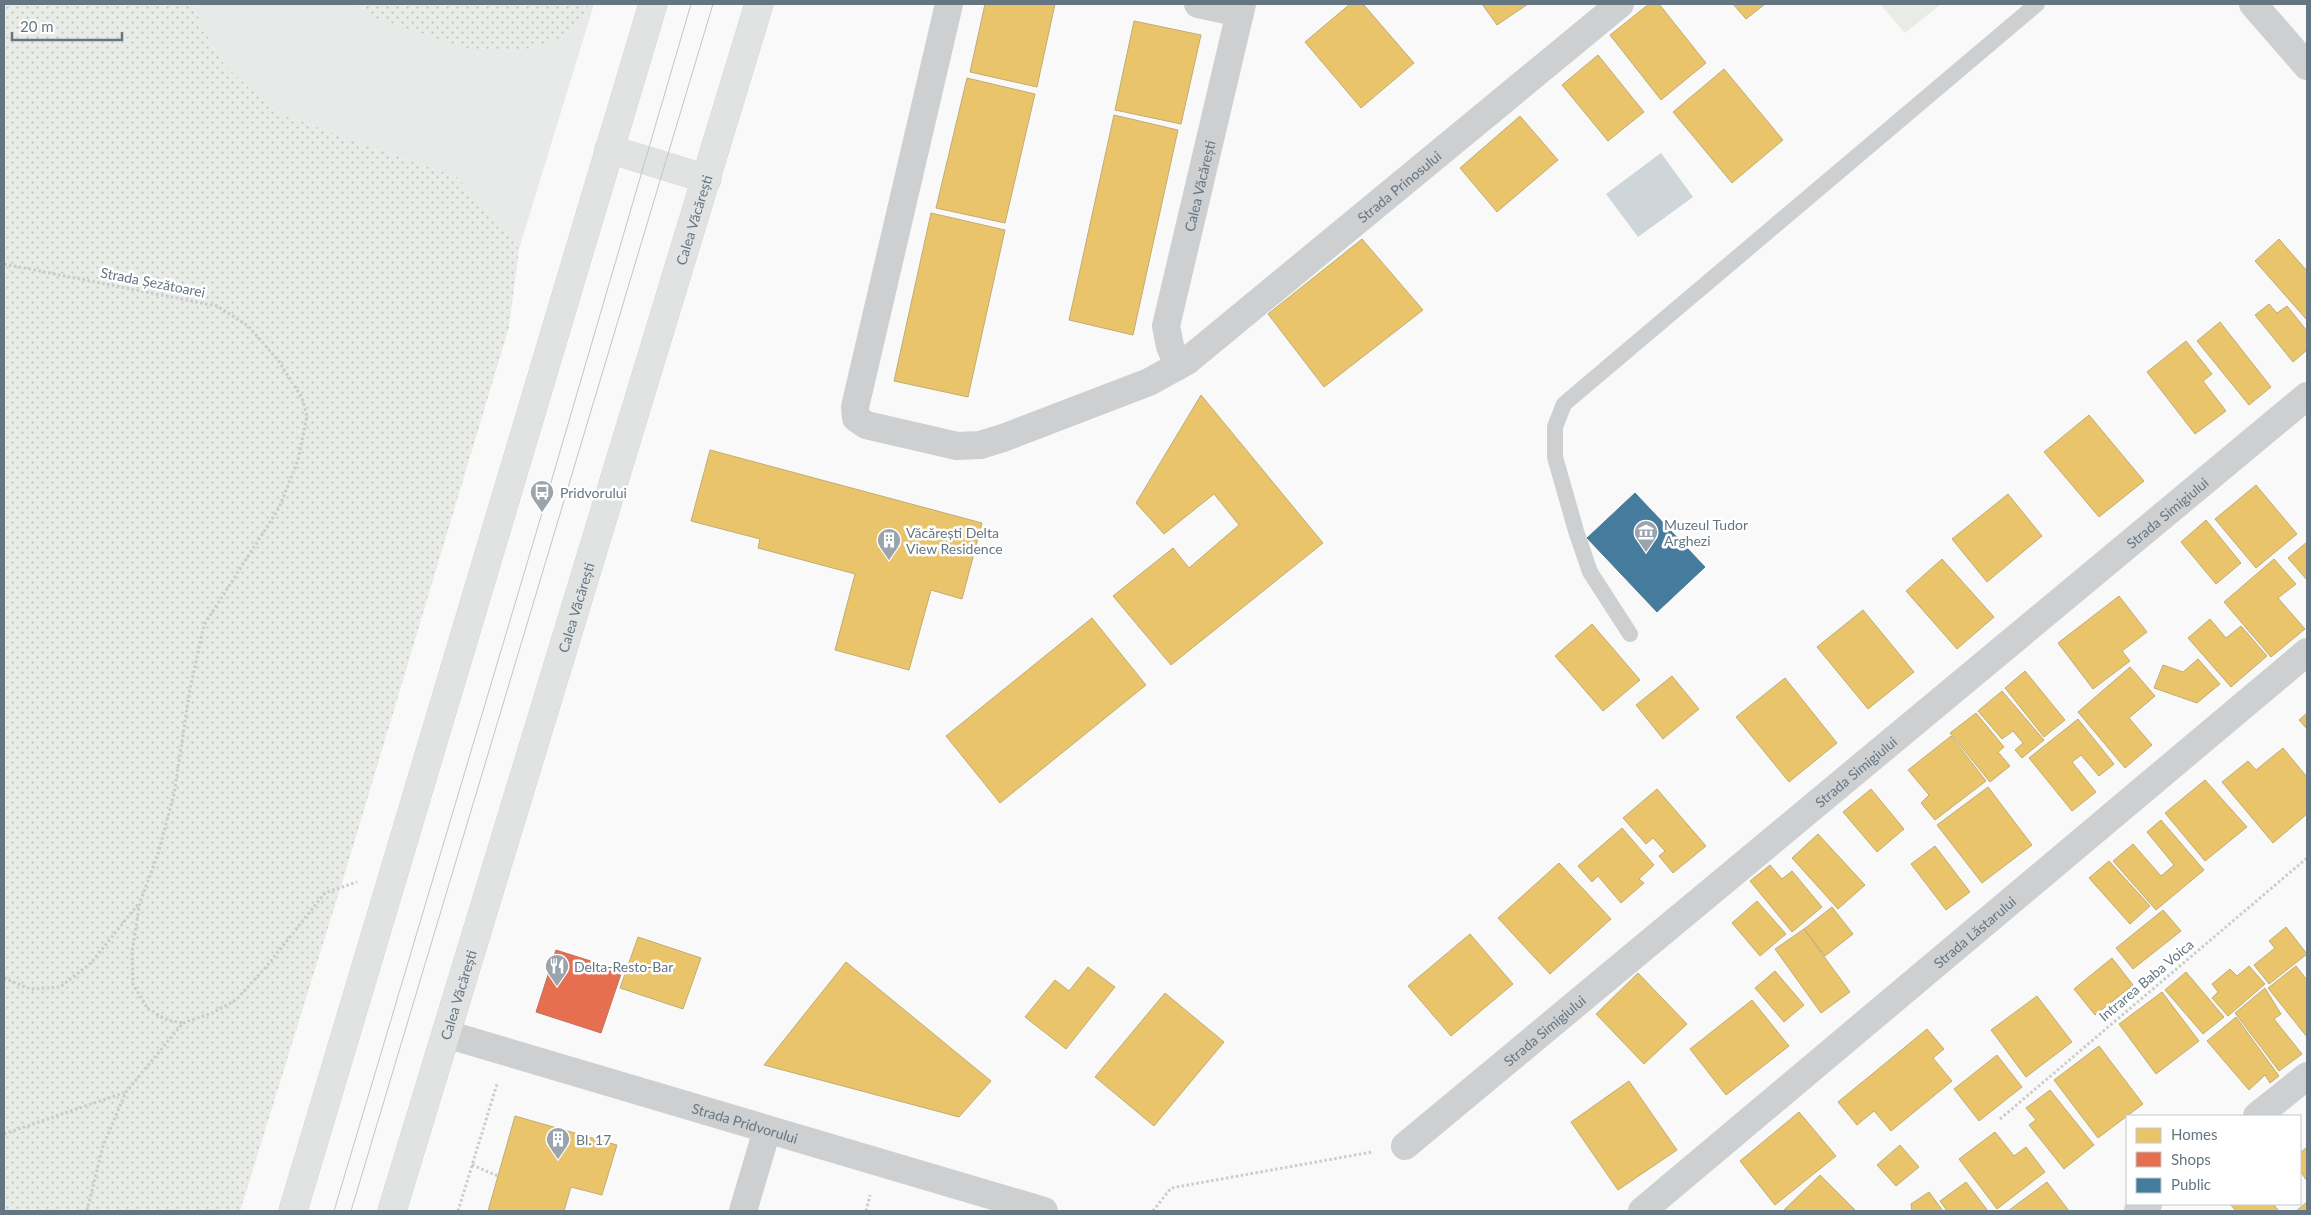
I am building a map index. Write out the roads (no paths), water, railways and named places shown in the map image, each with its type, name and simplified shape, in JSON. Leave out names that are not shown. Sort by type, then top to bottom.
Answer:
[{"type":"main road","points":[[292,1211],[653,4]]},
{"type":"main road","name":"Calea Văcărești","points":[[392,1211],[758,4]]},
{"type":"main road","points":[[609,149],[706,179]]},
{"type":"street","name":"Strada Prinosului","points":[[949,4],[855,407],[856,418],[866,425],[957,446],[980,445],[1003,438],[1140,385],[1178,366],[1620,4]]},
{"type":"street","points":[[1198,4],[1241,9]]},
{"type":"street","points":[[2253,4],[2307,66]]},
{"type":"street","name":"Calea Văcărești","points":[[1178,366],[1170,346],[1166,326],[1241,9]]},
{"type":"street","name":"Strada Simigiului","points":[[1405,1146],[2307,396]]},
{"type":"street","name":"Strada Lăstarului","points":[[1642,1211],[2307,652]]},
{"type":"street","name":"Strada Pridvorului","points":[[446,1034],[1044,1211]]},
{"type":"street","points":[[2258,1115],[2307,1076]]},
{"type":"street","points":[[743,1211],[767,1130]]},
{"type":"lane","points":[[1630,634],[1590,572],[1576,531],[1555,457],[1555,427],[1564,404],[2037,4]]},
{"type":"tram line","points":[[334,1211],[691,4]]},
{"type":"tram line","points":[[351,1211],[713,4]]},
{"type":"place","name":"Pridvorului","points":[[542,513]]},
{"type":"place","name":"Muzeul Tudor Arghezi","points":[[1646,553]]},
{"type":"place","name":"Văcărești Delta View Residence","points":[[889,561]]},
{"type":"place","name":"Delta-Resto-Bar","points":[[557,987]]},
{"type":"place","name":"Bl. 17","points":[[558,1160]]}]
